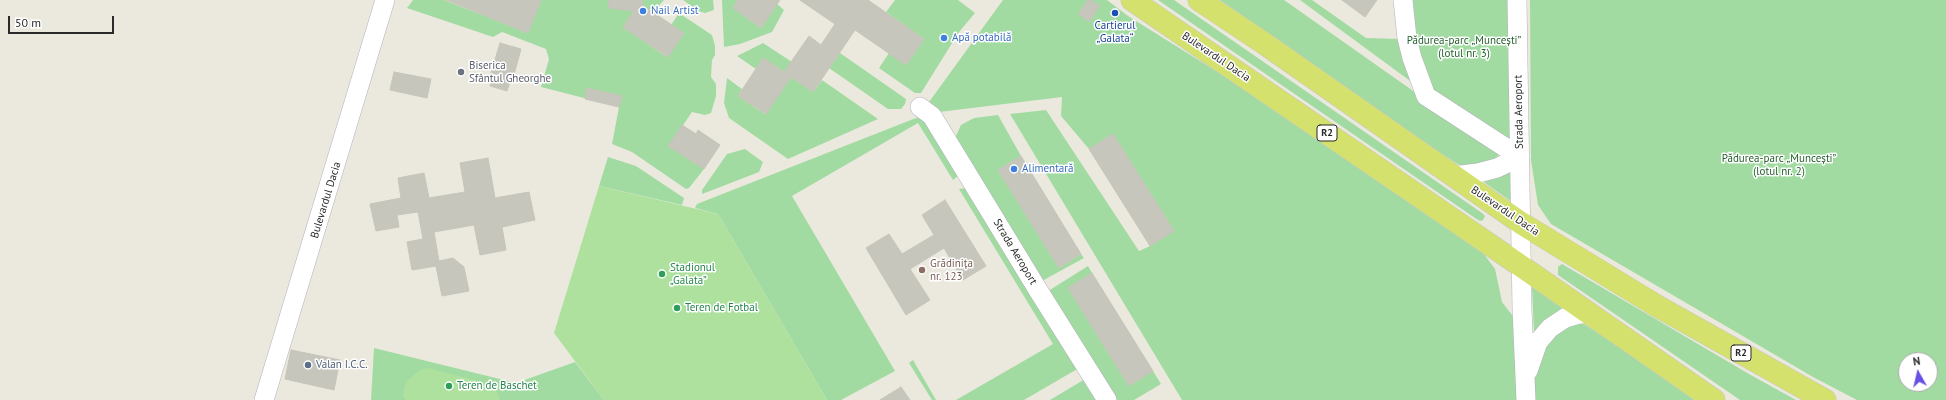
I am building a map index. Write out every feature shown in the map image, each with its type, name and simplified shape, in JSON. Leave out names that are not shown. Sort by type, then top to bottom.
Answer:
[{"type":"main road","name":"Bulevardul Dacia","points":[[1132,0],[1522,266],[1714,400]]},
{"type":"main road","name":"Bulevardul Dacia","points":[[1199,0],[1265,44],[1521,223],[1657,306],[1825,400]]},
{"type":"street","name":"Bulevardul Dacia","points":[[264,400],[385,0]]},
{"type":"street","points":[[1403,0],[1407,38],[1412,58],[1426,96],[1520,157]]},
{"type":"street","name":"Strada Aeroport","points":[[1517,0],[1522,266]]},
{"type":"street","name":"Strada Aeroport","points":[[920,107],[932,116],[1107,400]]},
{"type":"street","points":[[1452,176],[1478,174],[1497,168],[1520,157]]},
{"type":"street","points":[[1522,266],[1526,400]]},
{"type":"street","points":[[1525,380],[1538,342],[1550,328],[1565,318],[1586,312]]},
{"type":"green space","points":[[413,0],[444,0],[528,33],[540,0],[612,0],[634,11],[623,27],[667,57],[684,33],[671,25],[679,13],[712,35],[715,46],[715,55],[712,60],[711,77],[716,84],[716,96],[711,113],[705,115],[692,112],[669,146],[704,169],[689,188],[686,189],[632,152],[612,144],[619,107],[541,87],[549,59],[546,49],[502,32],[493,37],[407,8]]},
{"type":"green space","points":[[643,0],[664,0],[653,12],[642,5]]},
{"type":"green space","points":[[683,0],[713,0],[714,10],[705,13],[698,11]]},
{"type":"green space","points":[[722,0],[738,0],[733,8],[761,28],[777,4],[784,10],[772,32],[740,44],[724,47]]},
{"type":"green space","points":[[895,0],[958,0],[975,13],[959,32],[921,93],[915,93],[879,68],[889,53],[906,65],[924,39],[886,12]]},
{"type":"green space","points":[[1003,0],[1107,0],[1128,16],[1229,79],[1481,250],[1495,269],[1502,302],[1512,315],[1516,327],[1520,400],[1182,400],[1010,114],[1046,110],[1139,251],[1174,231],[1113,134],[1089,149],[1061,116],[1062,97],[939,112],[929,102]]},
{"type":"green space","points":[[1158,0],[1174,0],[1482,213],[1485,216],[1483,220],[1480,221],[1475,218]]},
{"type":"green space","points":[[1220,0],[1284,0],[1503,152],[1486,165],[1461,166],[1429,146]]},
{"type":"green space","points":[[1300,0],[1312,0],[1366,38],[1402,39],[1421,89]]},
{"type":"green space","name":"Pădurea-parc „Muncești” (lotul nr. 3)","points":[[1408,0],[1510,0],[1512,126],[1510,141],[1431,91],[1415,52]]},
{"type":"green space","name":"Pădurea-parc „Muncești” (lotul nr. 2)","points":[[1530,0],[1946,0],[1946,400],[1857,400],[1813,377],[1551,224],[1538,205],[1531,160]]},
{"type":"green space","points":[[763,43],[792,62],[784,72],[763,58],[756,69],[737,56]]},
{"type":"green space","points":[[840,53],[906,99],[905,104],[901,109],[888,109],[829,68]]},
{"type":"green space","points":[[791,77],[813,92],[822,80],[878,119],[788,159],[729,118],[724,103],[727,78],[742,89],[738,96],[765,114]]},
{"type":"green space","points":[[998,115],[1021,156],[998,170],[1059,268],[1081,254],[1084,258],[1040,282],[955,138],[961,125],[974,118]]},
{"type":"green space","points":[[923,117],[959,175],[953,180],[918,123],[792,196],[895,371],[841,400],[827,400],[718,214],[695,208],[697,204],[916,118]]},
{"type":"green space","points":[[745,149],[763,162],[759,172],[702,194],[702,190],[727,154]]},
{"type":"green space","points":[[608,157],[636,166],[684,198],[682,205],[599,186]]},
{"type":"green space","points":[[1513,165],[1512,202],[1485,183],[1485,181]]},
{"type":"green space","name":"Stadionul „Galata”","points":[[599,186],[718,214],[827,400],[604,400],[554,333]]},
{"type":"green space","points":[[967,188],[1079,368],[1024,400],[956,400],[1053,344],[959,189]]},
{"type":"green space","points":[[1562,264],[1796,400],[1740,400],[1558,275],[1558,267]]},
{"type":"green space","points":[[1088,266],[1092,273],[1068,288],[1129,386],[1153,371],[1161,384],[1134,400],[1111,400],[1045,293]]},
{"type":"green space","points":[[1532,286],[1562,308],[1534,334]]},
{"type":"green space","points":[[1568,324],[1584,324],[1639,360],[1694,400],[1535,400],[1534,380],[1537,361],[1547,341]]},
{"type":"green space","points":[[374,348],[516,383],[575,362],[604,400],[371,400]]},
{"type":"green space","points":[[913,360],[936,400],[932,400],[909,363]]},
{"type":"green space","name":"Teren de Baschet","points":[[427,368],[490,384],[496,389],[500,400],[406,400],[403,396],[404,388],[408,380],[420,370]]},
{"type":"green space","points":[[1085,379],[1098,400],[1050,400]]},
{"type":"building","points":[[446,0],[541,0],[528,33]]},
{"type":"building","points":[[609,0],[643,0],[642,5],[684,33],[668,57],[623,27],[634,11],[608,8]]},
{"type":"building","points":[[738,0],[780,0],[761,28],[733,8]]},
{"type":"building","points":[[800,0],[868,0],[924,39],[906,65],[855,30],[813,92],[791,77],[766,114],[738,96],[763,58],[784,72],[809,36],[821,45],[835,24]]},
{"type":"building","points":[[1088,0],[1091,0],[1100,6],[1089,22],[1078,14]]},
{"type":"building","points":[[1342,0],[1377,0],[1365,17]]},
{"type":"building","name":"Biserica Sfântul Gheorghe","points":[[500,43],[521,49],[512,82],[510,82],[507,91],[490,86],[493,77],[490,76]]},
{"type":"building","points":[[394,72],[431,79],[427,98],[390,90]]},
{"type":"building","points":[[587,88],[622,96],[619,107],[585,99]]},
{"type":"building","points":[[682,125],[696,134],[698,130],[720,145],[704,169],[668,146]]},
{"type":"building","points":[[1113,134],[1174,231],[1150,246],[1089,149]]},
{"type":"building","points":[[1021,156],[1081,254],[1059,268],[998,170]]},
{"type":"building","points":[[488,158],[495,198],[529,192],[535,220],[502,227],[506,250],[480,255],[474,225],[434,232],[439,261],[453,258],[464,267],[469,291],[442,296],[436,266],[412,270],[407,242],[423,239],[418,212],[397,215],[399,227],[376,231],[370,204],[401,198],[398,178],[424,173],[429,198],[465,192],[460,163]]},
{"type":"building","points":[[945,200],[986,266],[963,280],[944,248],[910,269],[930,300],[906,315],[866,248],[889,234],[902,254],[934,235],[922,215]]},
{"type":"building","points":[[1092,273],[1153,371],[1129,386],[1068,288]]},
{"type":"building","points":[[291,350],[340,360],[334,390],[285,379]]},
{"type":"building","points":[[901,387],[910,400],[880,400]]},
{"type":"place","name":"Nail Artist","points":[[643,11]]},
{"type":"place","name":"Cartierul „Galata“","points":[[1115,13]]},
{"type":"place","name":"Apă potabilă","points":[[944,38]]},
{"type":"place","name":"Biserica Sfântul Gheorghe","points":[[461,72]]},
{"type":"place","name":"Alimentară","points":[[1014,169]]},
{"type":"place","name":"Grădinița nr. 123","points":[[922,270]]},
{"type":"place","name":"Stadionul „Galata”","points":[[662,274]]},
{"type":"place","name":"Teren de Fotbal","points":[[677,308]]},
{"type":"place","name":"Valan I.C.C.","points":[[308,365]]},
{"type":"place","name":"Teren de Baschet","points":[[449,386]]}]
